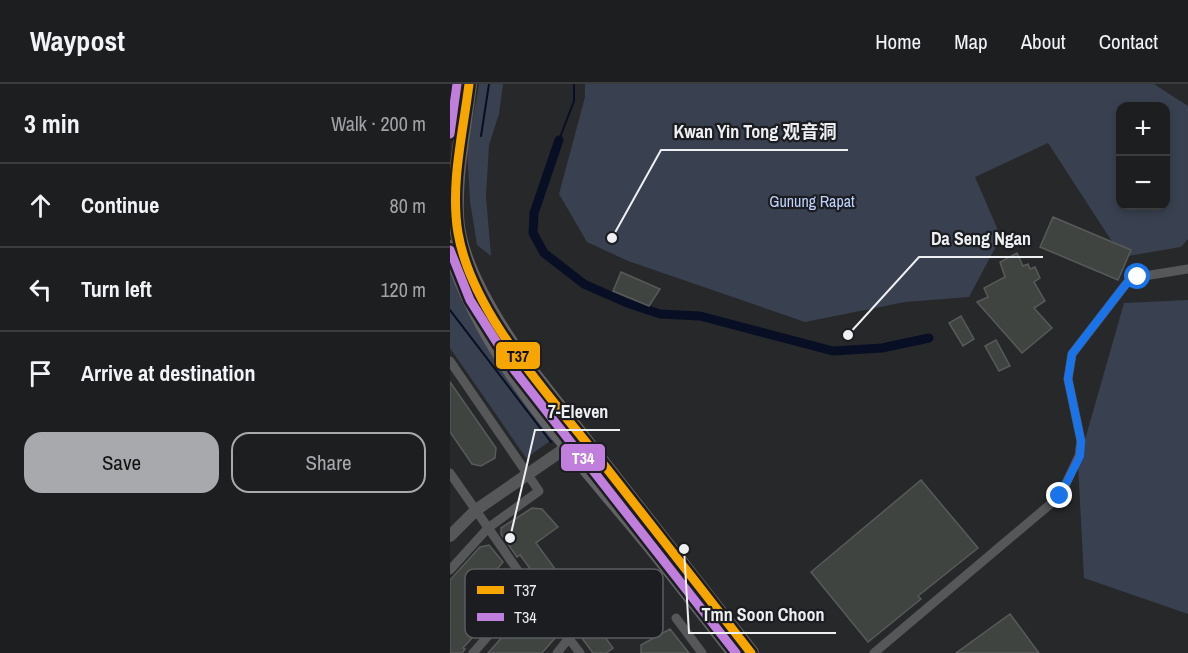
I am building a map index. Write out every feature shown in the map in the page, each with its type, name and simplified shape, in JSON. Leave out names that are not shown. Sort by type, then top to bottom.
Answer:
[{"type":"highway","points":[[450,100],[453,84]]},
{"type":"highway","points":[[464,84],[450,155],[456,188],[458,232],[478,287],[504,335],[601,463],[751,653]]},
{"type":"highway","points":[[456,188],[469,84]]},
{"type":"highway","points":[[450,248],[469,295],[496,344],[567,447],[735,653]]},
{"type":"highway","points":[[560,410],[566,428],[567,447]]},
{"type":"highway","points":[[567,447],[582,450],[601,463]]},
{"type":"street","points":[[874,653],[1060,496],[1080,456],[1081,441],[1068,379],[1072,354],[1126,284],[1138,277],[1188,269]]},
{"type":"street","points":[[450,361],[539,491],[488,528],[450,570]]},
{"type":"street","points":[[450,536],[476,510],[567,447]]},
{"type":"street","points":[[450,473],[517,569]]},
{"type":"street","points":[[676,618],[702,653]]},
{"type":"street","points":[[473,653],[486,638]]},
{"type":"street","points":[[557,653],[569,638],[580,653]]},
{"type":"green space","points":[[479,84],[503,84],[499,114],[489,145],[486,196],[491,256],[477,245],[470,201],[467,150]]},
{"type":"green space","name":"Gunung Rapat","points":[[585,84],[1154,84],[1188,106],[1188,239],[1181,247],[1122,257],[1048,143],[975,177],[1001,237],[969,297],[905,302],[805,322],[628,261],[587,242],[559,194],[585,97]]},
{"type":"green space","points":[[450,267],[553,439],[526,458],[450,348]]},
{"type":"green space","points":[[1188,300],[1188,614],[1084,578],[1078,464],[1124,303]]},
{"type":"building","points":[[1053,217],[1131,250],[1118,280],[1040,247]]},
{"type":"building","points":[[1017,253],[1023,266],[1028,264],[1030,269],[1035,267],[1040,278],[1034,282],[1045,301],[1034,308],[1052,328],[1022,353],[977,302],[988,297],[984,288],[1005,277],[1000,262]]},
{"type":"building","points":[[621,272],[660,289],[649,306],[613,291]]},
{"type":"building","points":[[961,316],[974,339],[963,346],[949,323]]},
{"type":"building","points":[[996,340],[1010,366],[999,371],[985,346]]},
{"type":"building","points":[[450,382],[496,448],[495,458],[481,466],[472,464],[450,432]]},
{"type":"building","points":[[921,480],[978,548],[918,596],[921,599],[868,642],[811,572]]},
{"type":"building","points":[[532,508],[542,509],[558,527],[536,543],[555,569],[530,569],[520,555],[517,557],[501,534],[501,528]]},
{"type":"building","points":[[489,545],[503,562],[497,569],[465,569],[465,638],[472,638],[463,648],[465,649],[462,653],[450,653],[450,580],[480,547]]},
{"type":"building","points":[[1010,614],[1039,653],[956,653]]},
{"type":"building","points":[[670,629],[689,653],[641,653],[641,645],[654,638],[663,638],[663,633]]},
{"type":"building","points":[[501,638],[555,638],[542,653],[488,653]]},
{"type":"building","points":[[582,638],[606,638],[613,648],[606,653],[593,653]]},
{"type":"waterway","points":[[481,136],[489,84]]},
{"type":"waterway","points":[[559,140],[574,101],[574,84]]},
{"type":"waterway","points":[[559,140],[534,213],[533,233],[544,253],[584,284],[627,303],[660,314],[700,316],[833,351],[882,348],[929,338]]},
{"type":"waterway","points":[[450,310],[551,442]]},
{"type":"transit line","name":"T34","points":[[450,134],[457,84]]},
{"type":"transit line","name":"T37","points":[[469,84],[456,177],[456,215],[466,263],[479,293],[495,323],[535,379],[751,653]]},
{"type":"transit line","name":"T34","points":[[450,250],[470,300],[515,371],[736,653]]},
{"type":"place","name":"Kwan Yin Tong 观音洞","points":[[612,238]]},
{"type":"place","name":"Da Seng Ngan","points":[[848,335]]},
{"type":"place","name":"7-Eleven","points":[[510,538]]},
{"type":"place","name":"Tmn Soon Choon","points":[[684,549]]},
{"type":"route","points":[[1060,496],[1080,456],[1081,441],[1068,379],[1072,354],[1126,284],[1138,277]]}]
